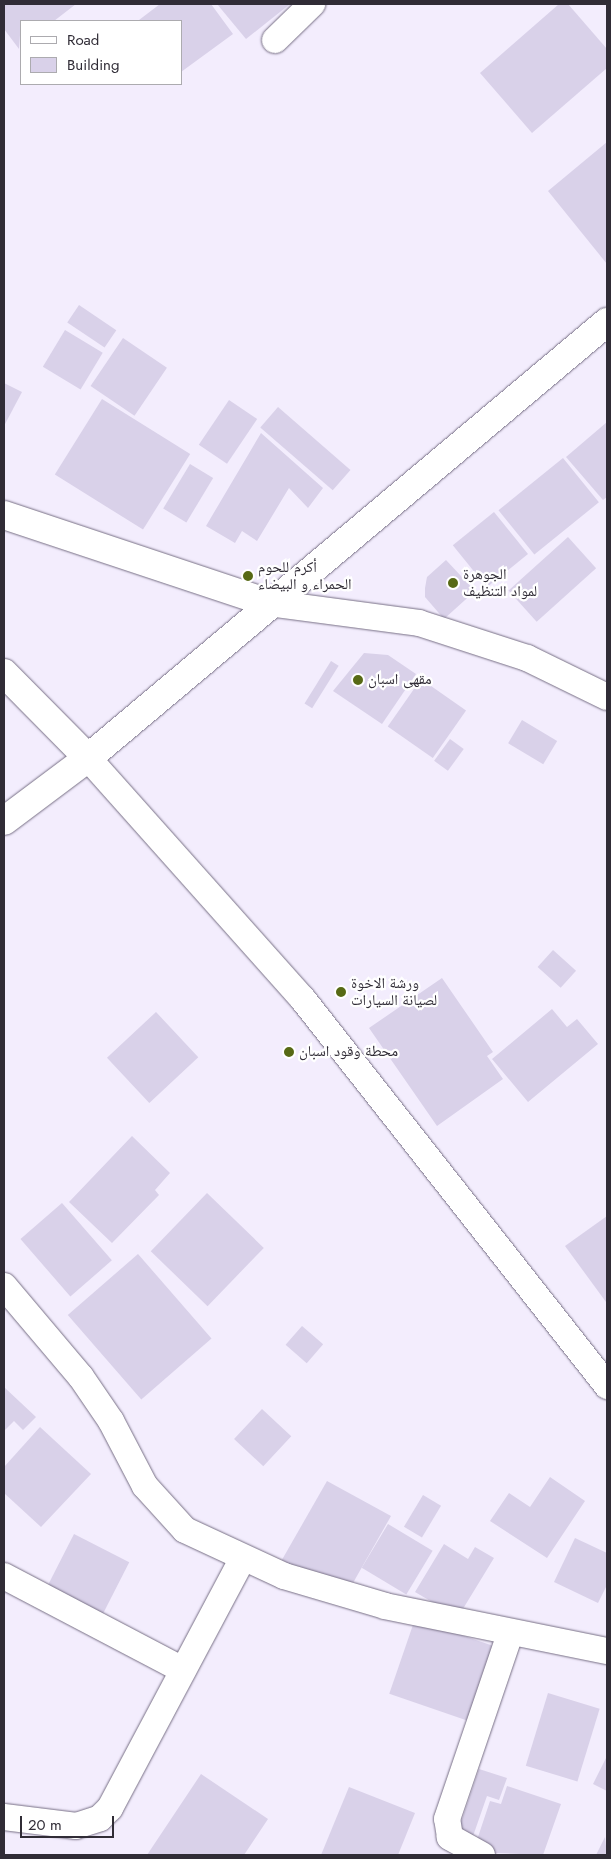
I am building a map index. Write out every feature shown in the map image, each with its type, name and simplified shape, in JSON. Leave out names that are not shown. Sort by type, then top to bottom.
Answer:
[{"type":"street","points":[[275,40],[312,4]]},
{"type":"street","points":[[4,821],[88,758],[269,603],[607,322]]},
{"type":"street","points":[[4,515],[269,603],[419,623],[527,658],[607,697]]},
{"type":"street","points":[[4,673],[88,758],[302,998],[607,1386]]},
{"type":"street","points":[[4,1286],[86,1384],[163,1510],[185,1530],[284,1576],[385,1606],[510,1634],[607,1651]]},
{"type":"street","points":[[4,1817],[76,1826],[100,1818],[110,1808],[243,1558]]},
{"type":"street","points":[[4,1576],[183,1670]]},
{"type":"street","points":[[482,1855],[450,1837],[447,1819],[510,1634]]},
{"type":"building","points":[[4,4],[76,4],[55,20],[20,20],[19,49],[4,29]]},
{"type":"building","points":[[160,4],[211,4],[233,34],[182,71],[182,20],[139,20]]},
{"type":"building","points":[[217,4],[290,4],[246,39]]},
{"type":"building","points":[[559,4],[568,4],[607,49],[607,68],[532,133],[480,73]]},
{"type":"building","points":[[607,142],[607,264],[548,191]]},
{"type":"building","points":[[79,305],[116,330],[105,348],[67,322]]},
{"type":"building","points":[[65,330],[103,353],[81,390],[43,367]]},
{"type":"building","points":[[123,338],[167,368],[135,416],[91,386]]},
{"type":"building","points":[[4,383],[22,392],[4,426]]},
{"type":"building","points":[[102,399],[190,454],[143,530],[55,474]]},
{"type":"building","points":[[229,400],[257,419],[227,464],[199,445]]},
{"type":"building","points":[[278,407],[350,470],[333,490],[260,427]]},
{"type":"building","points":[[607,422],[607,497],[603,500],[566,457]]},
{"type":"building","points":[[261,433],[323,488],[308,508],[289,488],[257,541],[242,531],[235,543],[206,526]]},
{"type":"building","points":[[563,458],[599,502],[534,555],[498,510]]},
{"type":"building","points":[[190,464],[213,478],[186,522],[163,509]]},
{"type":"building","points":[[494,512],[528,554],[487,587],[453,545]]},
{"type":"building","points":[[568,537],[596,568],[537,622],[509,591]]},
{"type":"building","points":[[446,560],[475,591],[444,619],[425,597],[425,588],[427,577]]},
{"type":"building","points":[[364,653],[388,655],[416,674],[382,724],[333,691]]},
{"type":"building","points":[[331,661],[339,666],[312,708],[305,703]]},
{"type":"building","points":[[421,679],[466,711],[433,758],[388,727]]},
{"type":"building","points":[[522,720],[557,741],[543,764],[508,743]]},
{"type":"building","points":[[450,739],[464,749],[448,771],[434,761]]},
{"type":"building","points":[[553,950],[576,971],[561,988],[538,967]]},
{"type":"building","points":[[442,978],[493,1052],[487,1056],[503,1079],[437,1126],[369,1028]]},
{"type":"building","points":[[552,1009],[567,1027],[577,1019],[598,1044],[528,1102],[492,1059]]},
{"type":"building","points":[[156,1012],[198,1057],[149,1103],[107,1058]]},
{"type":"building","points":[[132,1136],[170,1173],[155,1190],[159,1195],[112,1243],[69,1202]]},
{"type":"building","points":[[207,1193],[264,1248],[208,1306],[151,1251]]},
{"type":"building","points":[[62,1203],[112,1260],[70,1296],[20,1239]]},
{"type":"building","points":[[607,1216],[607,1301],[606,1302],[565,1246]]},
{"type":"building","points":[[138,1254],[211,1339],[141,1400],[68,1315]]},
{"type":"building","points":[[302,1326],[323,1344],[307,1363],[286,1345]]},
{"type":"building","points":[[4,1387],[36,1417],[23,1430],[14,1421],[4,1431]]},
{"type":"building","points":[[262,1409],[291,1436],[263,1466],[234,1439]]},
{"type":"building","points":[[40,1427],[91,1474],[41,1527],[4,1493],[4,1467]]},
{"type":"building","points":[[550,1477],[585,1501],[547,1558],[490,1521],[509,1493],[530,1507]]},
{"type":"building","points":[[327,1481],[391,1516],[349,1590],[275,1572]]},
{"type":"building","points":[[423,1495],[441,1506],[422,1538],[404,1527]]},
{"type":"building","points":[[388,1524],[433,1551],[406,1594],[362,1568]]},
{"type":"building","points":[[74,1534],[129,1562],[93,1633],[38,1605]]},
{"type":"building","points":[[575,1538],[607,1553],[607,1585],[598,1603],[554,1582]]},
{"type":"building","points":[[444,1544],[468,1559],[475,1547],[494,1558],[458,1617],[415,1592]]},
{"type":"building","points":[[415,1619],[493,1646],[468,1721],[389,1694]]},
{"type":"building","points":[[548,1693],[600,1709],[577,1781],[526,1766]]},
{"type":"building","points":[[607,1756],[607,1791],[593,1784]]},
{"type":"building","points":[[479,1769],[507,1778],[499,1800],[487,1796],[472,1839],[457,1834]]},
{"type":"building","points":[[201,1774],[268,1819],[244,1855],[147,1855]]},
{"type":"building","points":[[507,1786],[561,1804],[543,1855],[473,1852],[490,1801],[501,1804]]},
{"type":"building","points":[[349,1787],[415,1813],[398,1855],[321,1855]]},
{"type":"building","points":[[605,1837],[607,1855],[596,1855]]},
{"type":"place","name":"أكرم للحوم الحمراء و البيضاء","points":[[248,576]]},
{"type":"place","name":"الجوهرة لمواد التنظيف","points":[[453,583]]},
{"type":"place","name":"مقهى اسبان","points":[[358,680]]},
{"type":"place","name":"ورشة الاخوة لصيانة السيارات","points":[[341,992]]},
{"type":"place","name":"محطة وقود اسبان","points":[[289,1052]]}]
